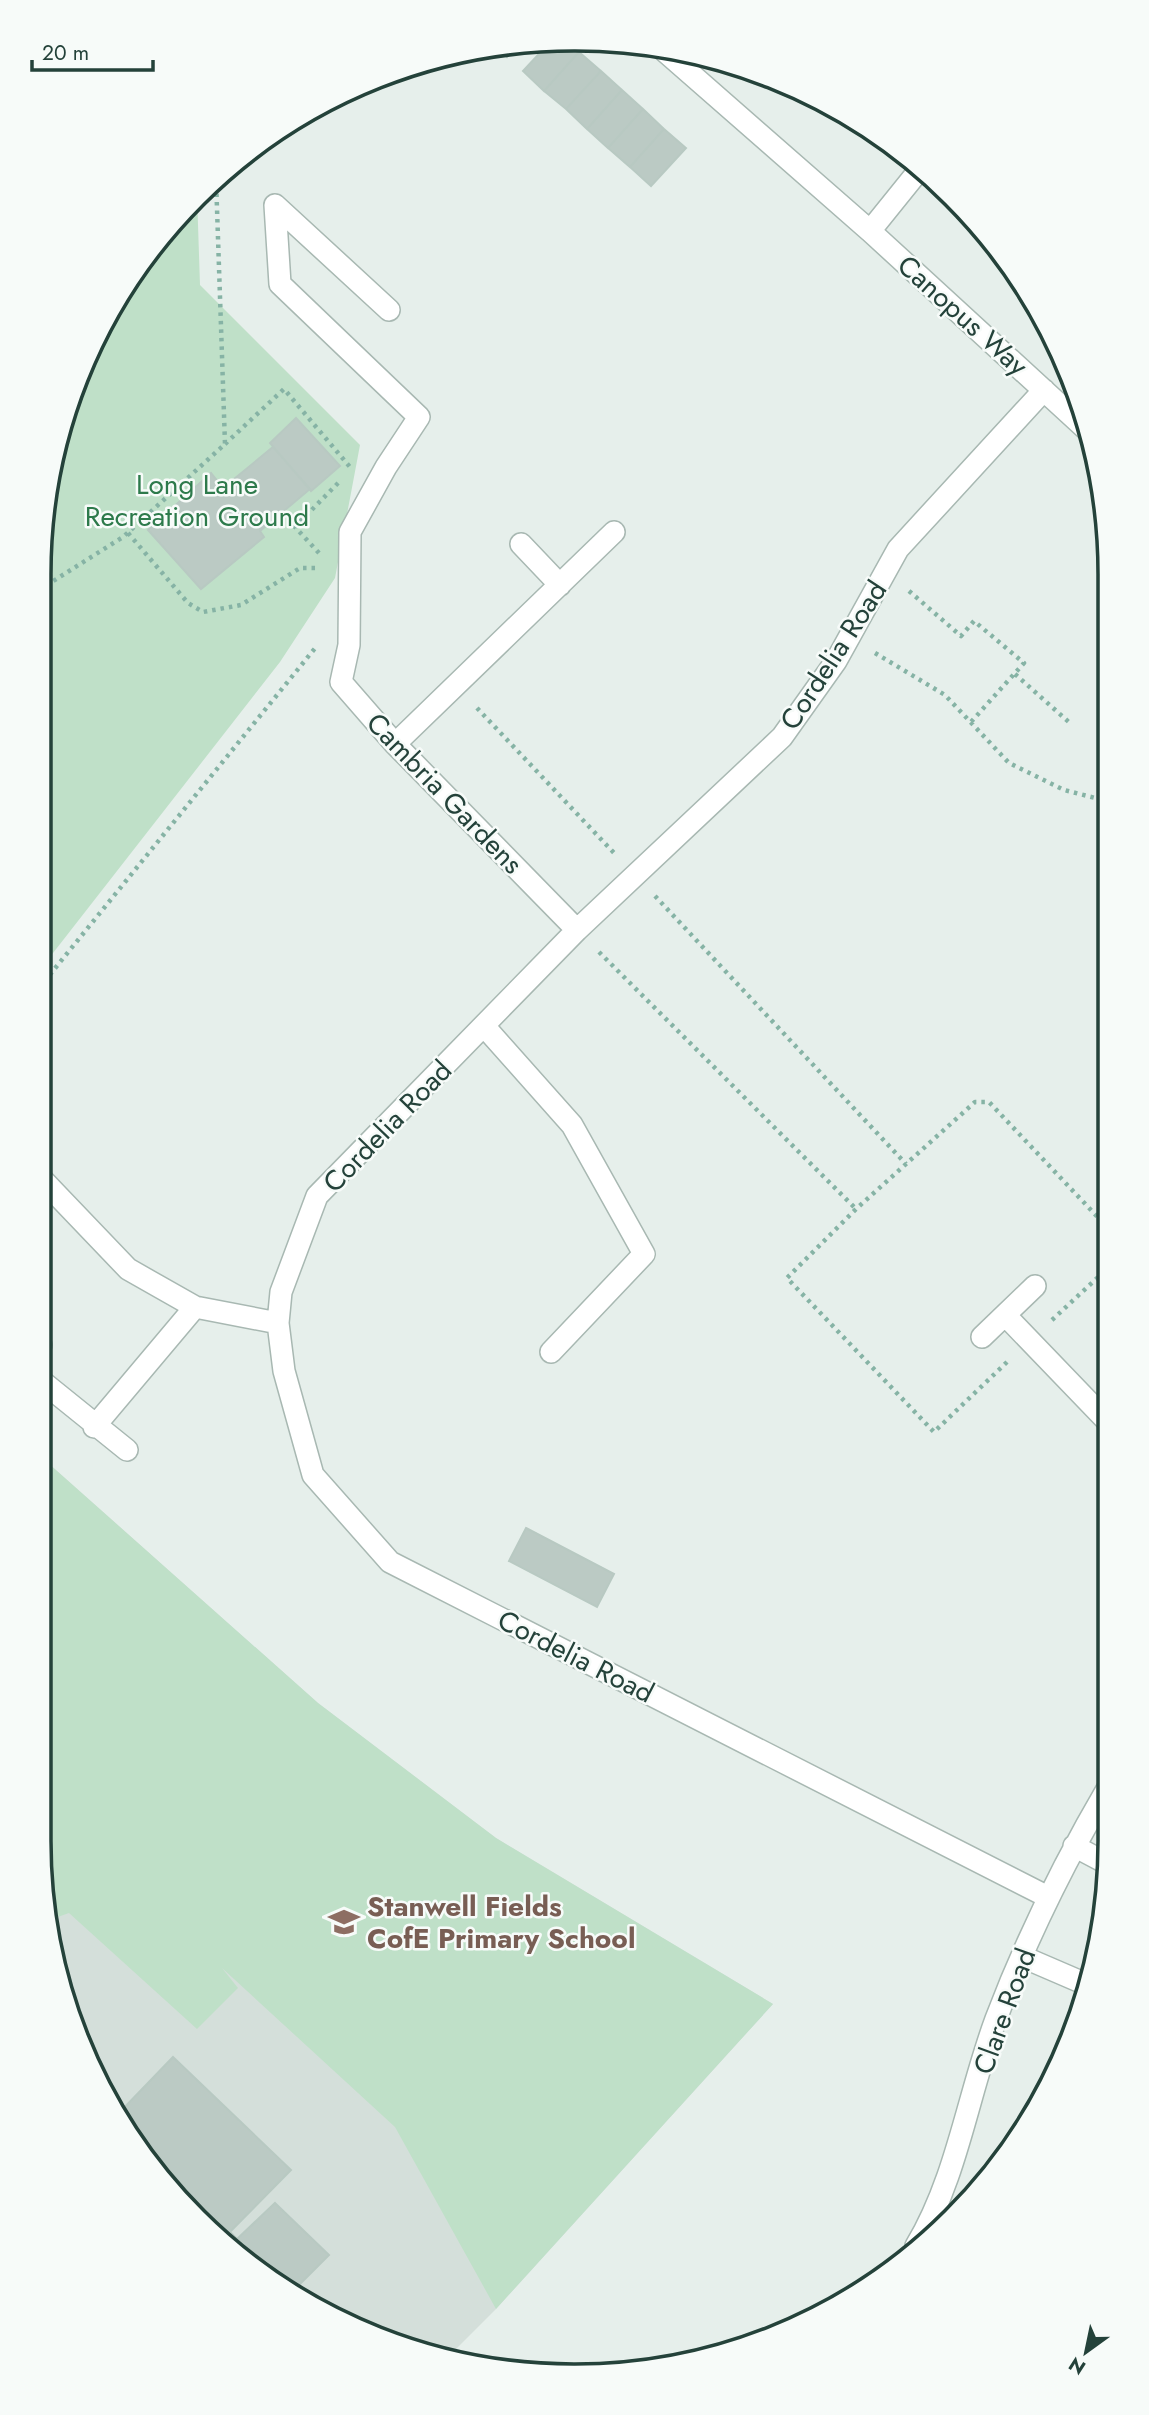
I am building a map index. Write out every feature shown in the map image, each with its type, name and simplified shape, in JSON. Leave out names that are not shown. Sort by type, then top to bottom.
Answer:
[{"type":"street","name":"Canopus Way","points":[[676,61],[870,230],[1073,417]]},
{"type":"street","points":[[870,230],[914,176]]},
{"type":"street","name":"Cambria Gardens","points":[[389,310],[275,205],[280,284],[419,417],[386,467],[350,532],[349,645],[341,682],[395,744],[578,930]]},
{"type":"street","name":"Cordelia Road","points":[[1044,390],[898,549],[836,661],[782,737],[578,930],[317,1196],[281,1292],[278,1323],[284,1371],[313,1475],[390,1562],[1048,1897]]},
{"type":"street","points":[[395,744],[614,533]]},
{"type":"street","points":[[521,544],[560,585]]},
{"type":"street","points":[[484,1027],[572,1125],[644,1254],[551,1352]]},
{"type":"street","points":[[51,1189],[128,1269],[195,1307],[278,1323]]},
{"type":"street","points":[[982,1337],[1035,1286]]},
{"type":"street","points":[[94,1427],[195,1307]]},
{"type":"street","points":[[1005,1315],[1098,1412]]},
{"type":"street","points":[[51,1390],[94,1427],[127,1450]]},
{"type":"street","name":"Clare Road","points":[[926,2228],[996,2020],[1048,1897],[1098,1805]]},
{"type":"street","points":[[1074,1846],[1097,1858]]},
{"type":"street","points":[[1023,1957],[1079,1981]]},
{"type":"path","points":[[216,193],[225,444]]},
{"type":"path","points":[[51,582],[128,533],[284,389],[352,468],[295,527]]},
{"type":"path","points":[[128,533],[188,603],[203,612],[241,606],[300,568],[322,568]]},
{"type":"path","points":[[887,572],[961,636],[974,621],[1024,663],[971,722]]},
{"type":"path","points":[[847,637],[945,695],[1009,763],[1064,790],[1098,799]]},
{"type":"path","points":[[51,972],[319,644]]},
{"type":"path","points":[[1015,674],[1071,724]]},
{"type":"path","points":[[455,686],[906,1164]]},
{"type":"path","points":[[578,930],[856,1209]]},
{"type":"path","points":[[1098,1217],[989,1102],[975,1102],[856,1209],[787,1278],[934,1432],[1098,1276]]},
{"type":"shaded area","name":"Stanwell Fields CofE Primary School","points":[[51,1466],[318,1703],[496,1838],[773,2004],[496,2309],[455,2350],[374,2324],[313,2294],[256,2256],[204,2211],[159,2159],[139,2131],[105,2072],[79,2009],[61,1943],[55,1909],[51,1840]]},
{"type":"green space","name":"Long Lane Recreation Ground","points":[[198,211],[200,285],[360,445],[335,578],[280,662],[51,956],[51,574],[55,506],[61,472],[79,406],[105,343],[139,284]]},
{"type":"green space","name":"Stanwell Fields CofE Primary School","points":[[51,1466],[318,1703],[496,1838],[773,2004],[496,2309],[395,2127],[222,1968],[238,1988],[197,2029],[69,1913],[56,1917],[52,1875]]},
{"type":"building","points":[[541,52],[579,52],[544,91],[523,71]]},
{"type":"building","points":[[579,52],[601,71],[566,109],[544,91]]},
{"type":"building","points":[[601,71],[622,90],[587,129],[566,109]]},
{"type":"building","points":[[622,90],[643,109],[608,148],[587,129]]},
{"type":"building","points":[[643,109],[664,129],[630,167],[608,148]]},
{"type":"building","points":[[664,129],[686,148],[651,186],[630,167]]},
{"type":"building","points":[[296,418],[340,466],[311,491],[270,443]]},
{"type":"building","points":[[273,447],[310,489],[260,531],[264,537],[201,589],[148,530],[211,473],[223,488]]},
{"type":"building","points":[[526,1528],[614,1574],[597,1607],[509,1561]]},
{"type":"building","points":[[173,2057],[291,2170],[228,2233],[181,2186],[124,2107]]},
{"type":"building","points":[[275,2203],[329,2255],[299,2285],[228,2234],[230,2232],[237,2239]]},
{"type":"place","name":"Stanwell Fields CofE Primary School","points":[[344,1922]]}]
